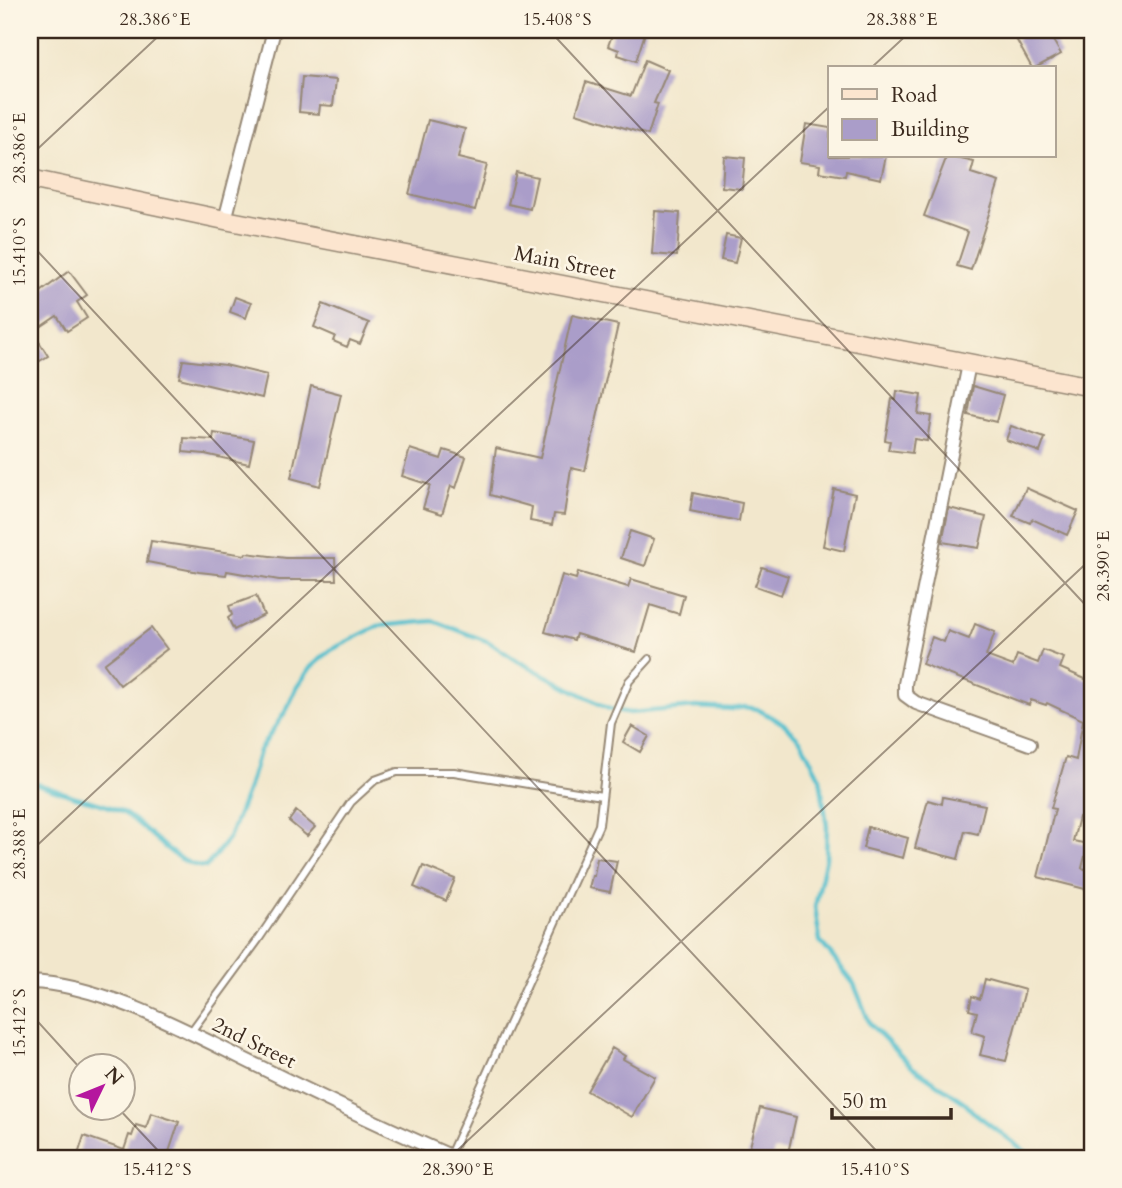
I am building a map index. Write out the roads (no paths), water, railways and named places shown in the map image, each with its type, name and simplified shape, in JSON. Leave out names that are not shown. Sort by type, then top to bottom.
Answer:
[{"type":"main road","name":"Main Street","points":[[30,179],[225,220],[1092,387]]},
{"type":"street","points":[[225,220],[274,30]]},
{"type":"street","points":[[969,364],[905,695],[915,703],[1030,744]]},
{"type":"street","name":"2nd Street","points":[[30,982],[75,989],[108,999],[190,1033],[356,1114],[452,1157]]},
{"type":"lane","points":[[452,1157],[598,825],[611,723],[629,681],[649,659]]},
{"type":"lane","points":[[190,1033],[258,940],[351,802],[374,780],[397,772],[454,772],[602,796]]},
{"type":"waterway","points":[[30,782],[116,809],[183,860],[206,867],[229,838],[259,751],[311,667],[331,650],[378,626],[434,621],[489,642],[516,660],[609,709],[630,713],[695,707],[757,709],[784,724],[801,741],[820,778],[827,826],[826,858],[815,907],[820,941],[854,984],[870,1024],[912,1067],[964,1102],[1034,1158]]}]
